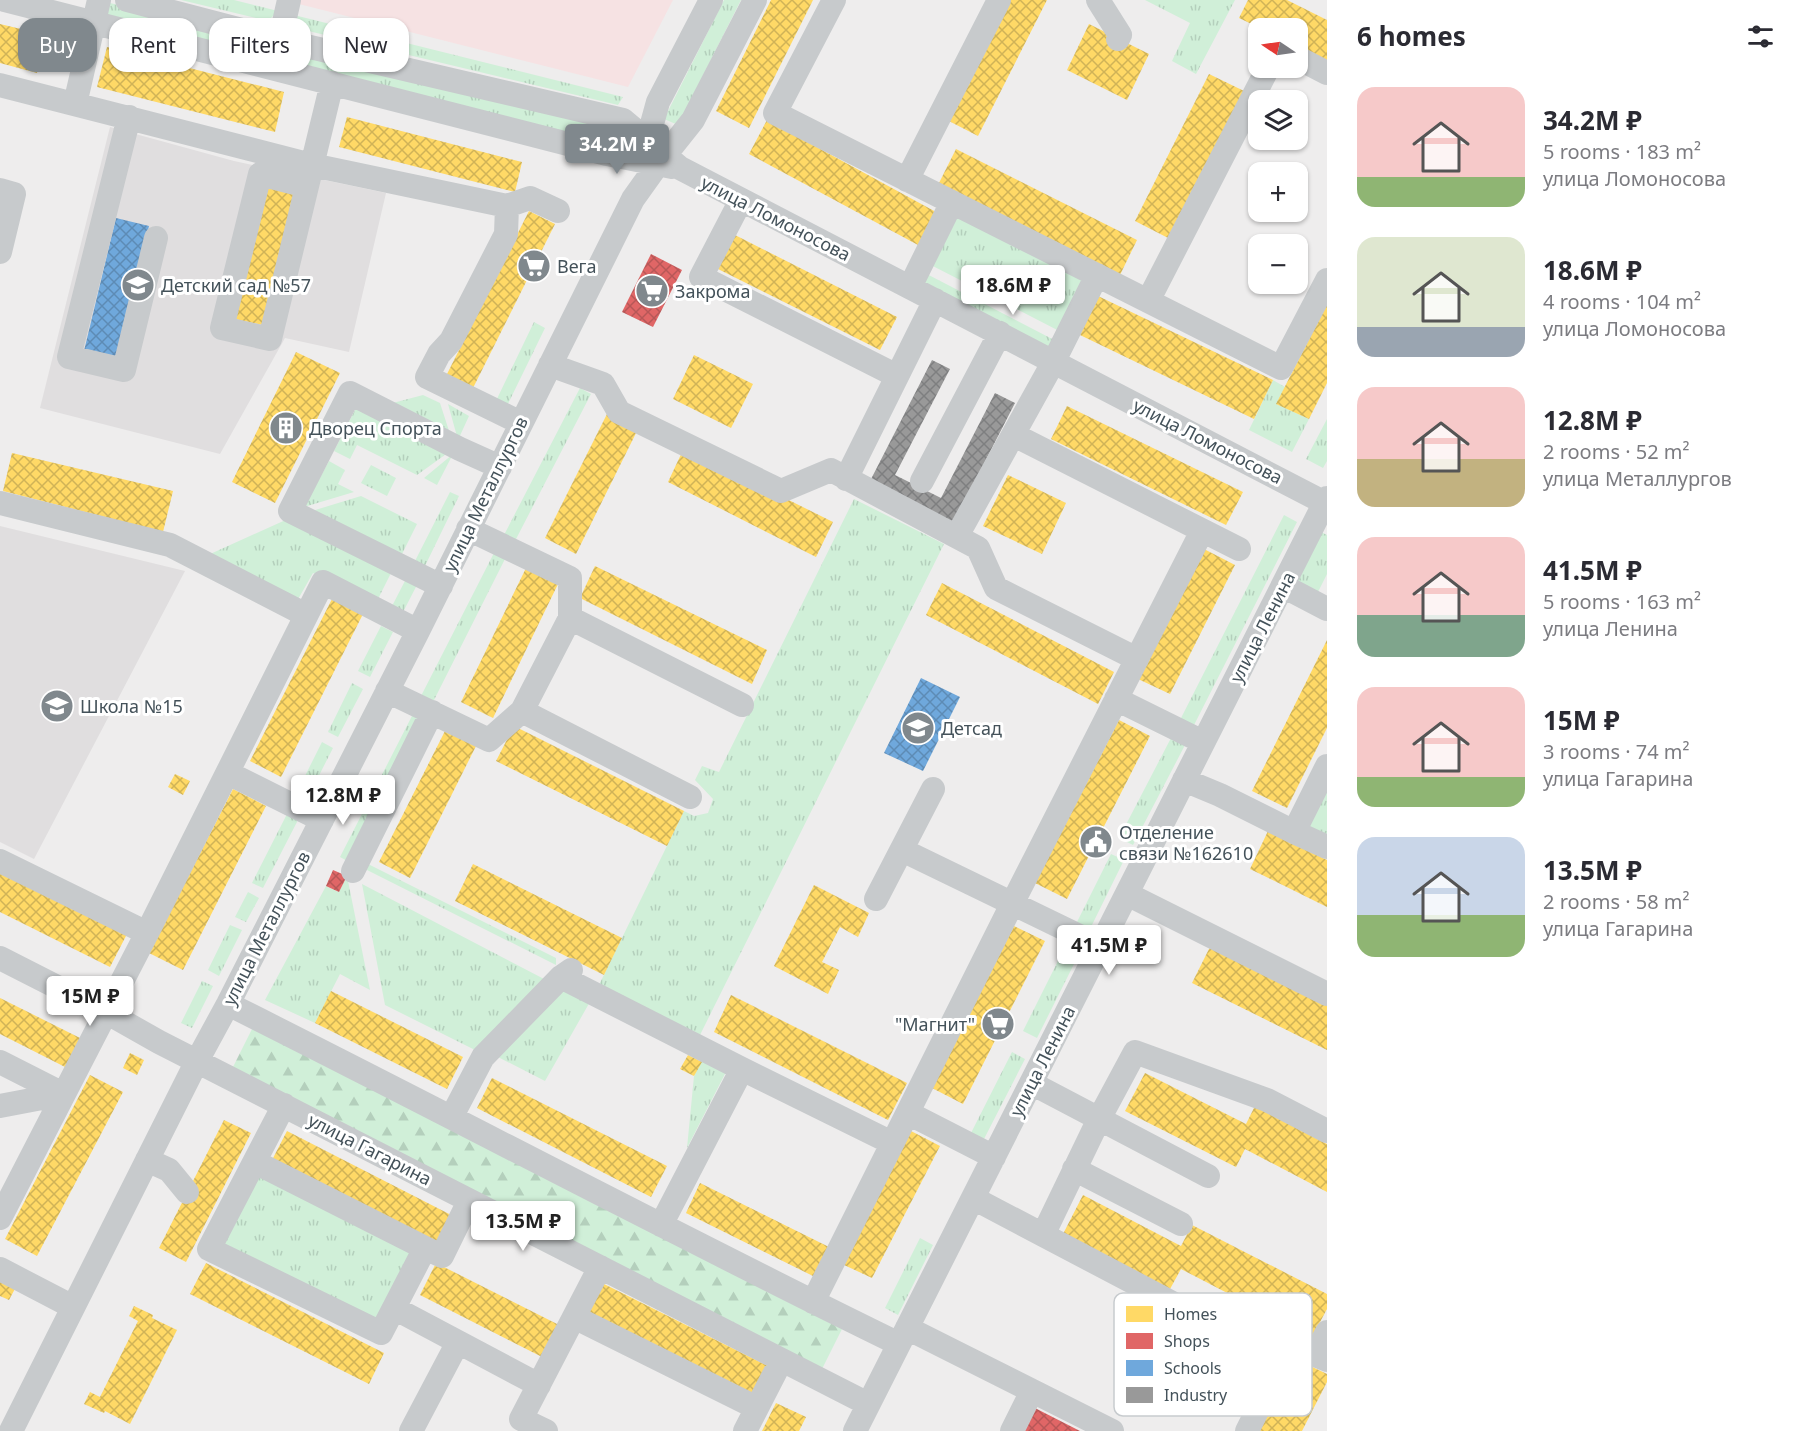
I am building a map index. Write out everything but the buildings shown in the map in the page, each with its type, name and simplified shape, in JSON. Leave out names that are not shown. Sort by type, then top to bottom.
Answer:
[{"type":"street","name":"улица Ломоносова","points":[[5,0],[97,11],[332,84],[607,154],[658,157]]},
{"type":"street","name":"улица Ломоносова","points":[[127,0],[209,21]]},
{"type":"street","points":[[285,18],[289,0]]},
{"type":"street","name":"улица Металлургов","points":[[658,157],[658,102],[711,0]]},
{"type":"street","name":"улица Металлургов","points":[[11,1431],[197,1061],[441,586],[633,199],[658,157],[693,120],[754,0]]},
{"type":"street","points":[[834,0],[775,113],[1281,368],[1327,280]]},
{"type":"street","points":[[907,180],[999,0]]},
{"type":"street","points":[[1098,0],[1120,34],[1118,39]]},
{"type":"street","points":[[75,104],[97,11]]},
{"type":"street","name":"улица Ломоносова","points":[[311,47],[623,120],[658,157],[1326,501]]},
{"type":"street","points":[[1308,63],[1327,73]]},
{"type":"street","points":[[1148,301],[1263,78]]},
{"type":"street","points":[[332,84],[310,175],[270,339],[222,328],[260,174],[310,175],[507,206],[530,198],[558,211]]},
{"type":"street","points":[[0,85],[129,117],[310,175]]},
{"type":"street","points":[[129,117],[69,357],[124,370],[156,238]]},
{"type":"street","points":[[0,190],[14,194],[0,252]]},
{"type":"street","points":[[741,200],[701,277],[897,376]]},
{"type":"street","points":[[910,287],[952,202]]},
{"type":"street","points":[[507,206],[506,234],[451,341],[439,354],[427,377],[521,423]]},
{"type":"street","points":[[957,537],[1054,361],[1097,275]]},
{"type":"street","points":[[846,478],[935,300]]},
{"type":"street","points":[[922,481],[1000,333]]},
{"type":"street","points":[[550,364],[603,384],[619,412],[781,491],[831,470],[978,548],[996,588],[1137,658]]},
{"type":"street","points":[[441,586],[290,511],[350,393],[500,467]]},
{"type":"street","points":[[1014,435],[1239,549]]},
{"type":"street","name":"улица Ленина","points":[[860,1429],[868,1404],[1326,501]]},
{"type":"street","points":[[0,503],[170,545],[306,615]]},
{"type":"street","points":[[387,691],[489,740],[522,711],[570,618],[570,578],[468,529]]},
{"type":"street","points":[[813,1302],[1012,903],[1203,531]]},
{"type":"street","points":[[0,1218],[147,933],[323,582],[418,631]]},
{"type":"street","points":[[1282,586],[1327,609]]},
{"type":"street","points":[[570,618],[742,705]]},
{"type":"street","points":[[1116,699],[1203,742]]},
{"type":"street","points":[[522,711],[690,797]]},
{"type":"street","points":[[353,871],[432,712]]},
{"type":"street","points":[[1294,832],[1327,766]]},
{"type":"street","points":[[228,773],[322,820]]},
{"type":"street","points":[[1184,780],[1327,847]]},
{"type":"street","points":[[876,899],[933,789]]},
{"type":"street","points":[[902,850],[1100,946]]},
{"type":"street","points":[[0,861],[147,933]]},
{"type":"street","points":[[1126,894],[1327,994]]},
{"type":"street","name":"улица Гагарина","points":[[0,958],[159,1042],[868,1404]]},
{"type":"street","points":[[452,1116],[483,1058],[566,973],[742,1069],[892,1143]]},
{"type":"street","points":[[228,1004],[452,1116],[813,1302],[903,1336],[1032,1391],[1112,1431]]},
{"type":"street","points":[[1043,1235],[1099,1119],[1135,1052],[1267,1100],[1327,1131]]},
{"type":"street","points":[[0,1062],[63,1094]]},
{"type":"street","points":[[661,1225],[742,1069]]},
{"type":"street","points":[[1031,1083],[1208,1176]]},
{"type":"street","points":[[0,1106],[63,1094]]},
{"type":"street","points":[[284,1105],[209,1249],[381,1333],[425,1248]]},
{"type":"street","points":[[908,1113],[994,1157]]},
{"type":"street","points":[[147,1160],[169,1170],[187,1192]]},
{"type":"street","points":[[255,1162],[442,1256],[469,1201]]},
{"type":"street","points":[[1074,1169],[1181,1224]]},
{"type":"street","points":[[973,1198],[1153,1293]]},
{"type":"street","points":[[546,1431],[521,1419],[600,1267]]},
{"type":"street","points":[[0,1269],[73,1307]]},
{"type":"street","points":[[394,1308],[539,1385]]},
{"type":"street","points":[[574,1317],[757,1408]]},
{"type":"street","points":[[1321,1358],[1327,1332]]},
{"type":"street","points":[[411,1431],[458,1342]]},
{"type":"street","points":[[745,1431],[781,1361]]},
{"type":"street","points":[[1012,1431],[1032,1391]]},
{"type":"street","points":[[1247,1431],[1254,1416]]},
{"type":"shaded area","points":[[283,0],[673,0],[628,87],[409,32],[409,18],[354,18]]},
{"type":"shaded area","points":[[110,127],[234,161],[386,193],[349,352],[285,338],[220,454],[40,408]]},
{"type":"shaded area","name":"Школа №15","points":[[0,526],[185,571],[34,859],[0,842]]},
{"type":"green space","points":[[181,0],[234,0],[278,11],[271,18],[256,18]]},
{"type":"green space","points":[[724,0],[741,0],[678,125],[664,119]]},
{"type":"green space","points":[[1145,0],[1235,0],[1196,74],[1172,61],[1190,23]]},
{"type":"green space","points":[[110,3],[171,18],[111,18],[107,17]]},
{"type":"green space","points":[[311,19],[323,22],[323,34],[311,32]]},
{"type":"green space","points":[[197,24],[209,27],[209,43],[197,40]]},
{"type":"green space","points":[[409,44],[623,97],[618,105],[409,55]]},
{"type":"green space","points":[[311,52],[323,55],[323,72],[311,69]]},
{"type":"green space","points":[[324,72],[392,72],[612,126],[604,143]]},
{"type":"green space","points":[[953,206],[1093,276],[1065,334],[925,262]]},
{"type":"green space","points":[[921,271],[1060,343],[1054,354],[915,283]]},
{"type":"green space","points":[[534,322],[545,328],[505,410],[494,405]]},
{"type":"green space","points":[[1273,380],[1285,387],[1277,404],[1309,419],[1292,452],[1249,430]]},
{"type":"green space","points":[[580,388],[591,394],[515,541],[504,535]]},
{"type":"green space","points":[[423,395],[440,403],[451,437],[389,404]]},
{"type":"green space","points":[[448,404],[469,416],[458,440]]},
{"type":"green space","points":[[357,406],[449,452],[417,475],[357,445],[350,459],[334,451]]},
{"type":"green space","points":[[1327,419],[1327,461],[1323,468],[1306,459]]},
{"type":"green space","points":[[453,454],[437,485],[424,478]]},
{"type":"green space","points":[[329,461],[345,470],[338,484],[354,492],[304,507]]},
{"type":"green space","points":[[371,465],[396,478],[387,496],[361,483]]},
{"type":"green space","points":[[450,492],[459,496],[424,568],[414,563]]},
{"type":"green space","points":[[361,496],[417,524],[401,556],[312,511]]},
{"type":"green space","points":[[854,499],[944,544],[698,1039],[598,987],[684,811],[694,816],[708,813],[713,799],[695,780],[702,766],[719,772]]},
{"type":"green space","points":[[1284,515],[1297,522],[1192,729],[1179,722]]},
{"type":"green space","points":[[290,518],[393,569],[376,603],[313,573],[297,601],[208,555]]},
{"type":"green space","points":[[1321,532],[1327,535],[1327,574],[1316,596],[1295,586]]},
{"type":"green space","points":[[496,549],[507,555],[432,704],[420,698]]},
{"type":"green space","points":[[407,577],[418,583],[402,614],[391,608]]},
{"type":"green space","points":[[381,626],[393,632],[370,677],[358,671]]},
{"type":"green space","points":[[352,683],[363,689],[338,737],[328,732]]},
{"type":"green space","points":[[415,710],[426,715],[351,863],[340,857]]},
{"type":"green space","points":[[1171,738],[1185,745],[1133,845],[1119,838]]},
{"type":"green space","points":[[322,742],[333,748],[305,803],[294,798]]},
{"type":"green space","points":[[1327,773],[1327,844],[1299,831]]},
{"type":"green space","points":[[287,814],[298,820],[263,888],[252,883]]},
{"type":"green space","points":[[1111,854],[1124,860],[1090,929],[1077,922]]},
{"type":"green space","points":[[368,864],[556,958],[556,965],[367,870]]},
{"type":"green space","points":[[347,876],[370,990],[340,974],[315,1023],[265,1000],[326,886],[339,892]]},
{"type":"green space","points":[[362,884],[546,980],[481,1053],[385,1005]]},
{"type":"green space","points":[[248,892],[259,898],[246,922],[235,917]]},
{"type":"green space","points":[[230,925],[242,930],[219,976],[208,970]]},
{"type":"green space","points":[[1068,941],[1082,948],[1037,1038],[1023,1031]]},
{"type":"green space","points":[[202,981],[213,986],[192,1028],[181,1023]]},
{"type":"green space","points":[[561,985],[591,1000],[545,1081],[496,1056]]},
{"type":"green space","points":[[253,1027],[842,1329],[821,1371],[232,1069]]},
{"type":"green space","points":[[1012,1052],[1025,1059],[984,1139],[971,1133]]},
{"type":"green space","points":[[703,1056],[727,1070],[687,1148],[694,1076]]},
{"type":"green space","points":[[244,1162],[420,1251],[379,1329],[203,1242]]},
{"type":"green space","points":[[920,1238],[933,1245],[898,1315],[885,1308]]},
{"type":"place","name":"Вега","points":[[534,266]]},
{"type":"place","name":"Детский сад №57","points":[[138,285]]},
{"type":"place","name":"Закрома","points":[[652,291]]},
{"type":"place","name":"Дворец Спорта","points":[[286,428]]},
{"type":"place","name":"Школа №15","points":[[57,706]]},
{"type":"place","name":"Детсад","points":[[918,728]]},
{"type":"place","name":"Отделение связи №162610","points":[[1096,842]]},
{"type":"place","name":"\"Магнит\"","points":[[998,1024]]}]
